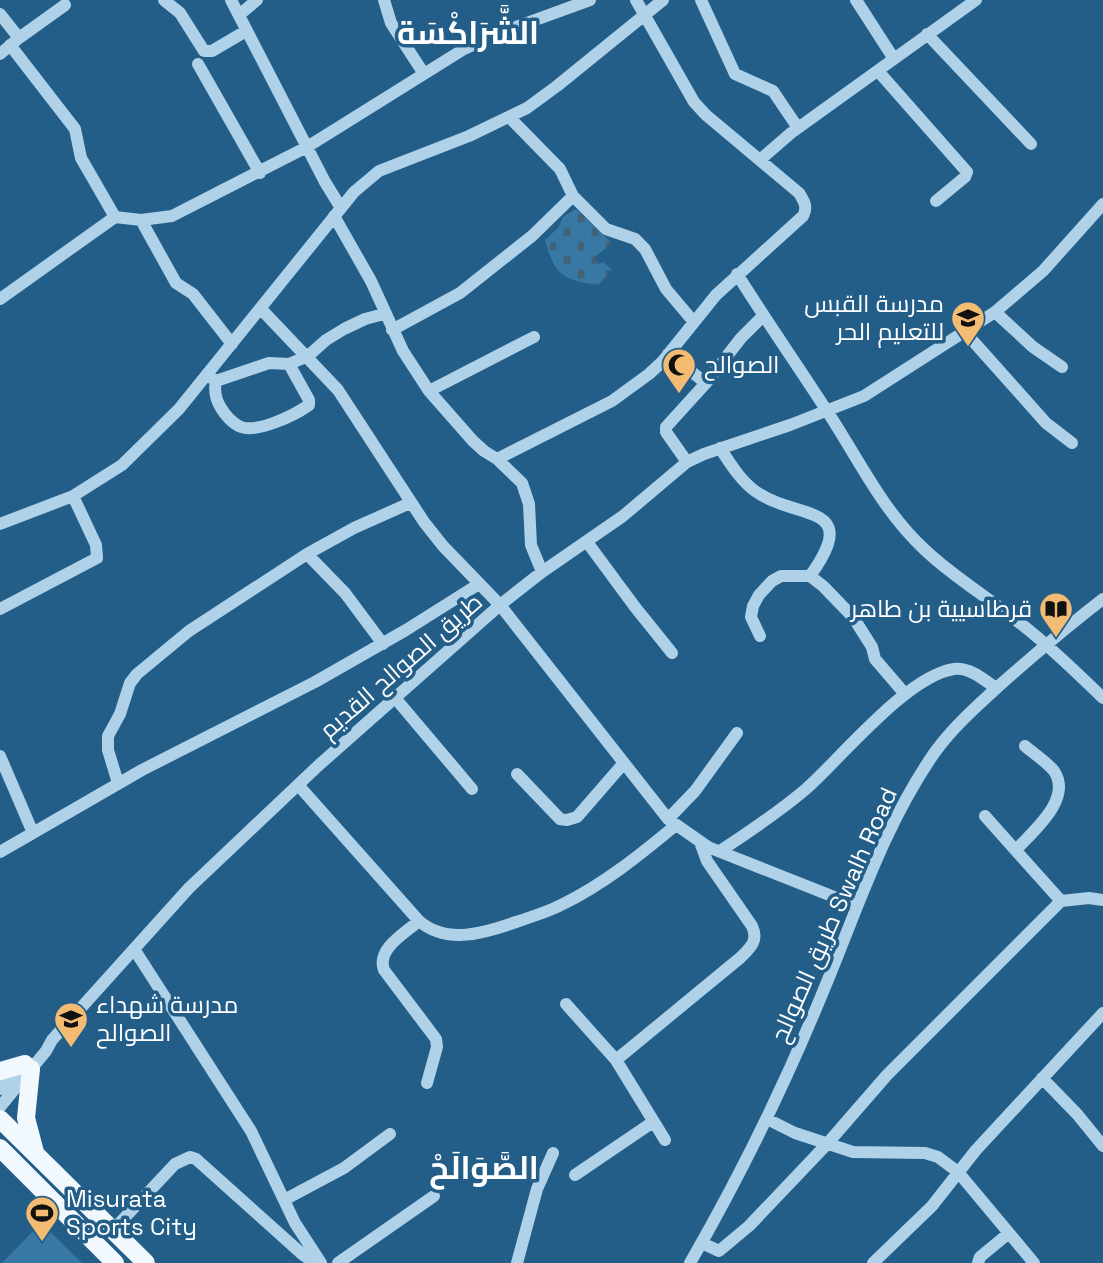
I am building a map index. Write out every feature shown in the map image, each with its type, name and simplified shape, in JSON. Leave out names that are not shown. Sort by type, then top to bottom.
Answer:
[{"type":"main road","points":[[0,1071],[28,1067],[26,1118],[36,1156]]},
{"type":"main road","points":[[0,1119],[146,1263]]},
{"type":"main road","points":[[0,1148],[115,1263]]},
{"type":"main road","points":[[0,1166],[31,1180]]},
{"type":"street","points":[[164,0],[180,13],[204,51],[212,51],[246,31]]},
{"type":"street","points":[[231,0],[307,147],[403,351],[429,391],[479,446],[522,483],[527,493],[531,545],[542,572]]},
{"type":"street","points":[[239,15],[257,0]]},
{"type":"street","points":[[384,0],[391,23],[424,74]]},
{"type":"street","points":[[1,295],[115,217],[141,220],[172,216],[307,147],[464,49],[494,35],[590,0]]},
{"type":"street","points":[[497,459],[612,401],[649,374],[737,274],[806,210],[799,193],[706,116],[694,102],[636,0]]},
{"type":"street","points":[[0,524],[73,496],[122,465],[212,378],[232,344],[354,192],[379,171],[510,118],[557,86],[663,0]]},
{"type":"street","points":[[701,0],[733,72],[773,91],[798,128]]},
{"type":"street","points":[[856,0],[894,59]]},
{"type":"street","points":[[761,159],[798,128],[976,0]]},
{"type":"street","points":[[10,46],[65,5]]},
{"type":"street","points":[[0,14],[10,46],[75,129],[81,158],[115,217]]},
{"type":"street","points":[[927,34],[1031,144]]},
{"type":"street","points":[[198,64],[260,173]]},
{"type":"street","points":[[878,71],[967,172],[965,177],[936,201]]},
{"type":"street","points":[[510,118],[561,169],[573,196],[606,229],[635,239],[645,249],[666,289],[693,321]]},
{"type":"street","points":[[392,330],[460,293],[532,236],[573,196]]},
{"type":"street","points":[[261,309],[308,356],[344,400],[379,450],[410,503],[443,546],[500,605],[542,572],[623,516],[687,462],[864,396],[995,312],[1043,271],[1103,204]]},
{"type":"street","points":[[141,220],[176,283],[193,294],[232,344]]},
{"type":"street","points":[[737,274],[894,517],[923,549],[1046,644],[1103,698]]},
{"type":"street","points":[[995,312],[1033,347],[1062,367]]},
{"type":"street","points":[[212,378],[269,363],[289,364],[308,356],[344,328],[365,318],[384,314]]},
{"type":"street","points":[[687,462],[665,430],[668,424],[706,383],[741,338],[764,316]]},
{"type":"street","points":[[964,331],[1046,423],[1072,443]]},
{"type":"street","points":[[429,391],[534,337]]},
{"type":"street","points":[[668,354],[706,383]]},
{"type":"street","points":[[212,378],[219,405],[227,417],[239,427],[256,428],[295,414],[309,405],[309,400],[289,364]]},
{"type":"street","points":[[720,448],[743,480],[755,491],[817,517],[827,524],[832,532],[831,542],[810,576]]},
{"type":"street","points":[[0,609],[97,558],[96,545],[73,496]]},
{"type":"street","points":[[118,783],[108,750],[108,736],[120,714],[130,683],[137,674],[189,631],[307,554],[354,528],[410,503]]},
{"type":"street","points":[[587,542],[672,653]]},
{"type":"street","points":[[307,554],[345,593],[383,643]]},
{"type":"street","points":[[760,636],[751,617],[759,596],[772,581],[781,576],[810,576],[824,586],[853,617],[872,648],[875,659],[905,694]]},
{"type":"street","points":[[0,852],[118,783],[315,682],[479,584]]},
{"type":"street","name":"طريق الصوالح Swalh Road","points":[[690,1263],[766,1119],[896,816],[915,784],[936,751],[965,716],[1046,644],[1103,599]]},
{"type":"street","name":"طريق الصوالح القديم","points":[[0,1107],[41,1047],[52,1040],[189,888],[500,605],[623,764],[672,822],[700,842],[720,852],[857,906]]},
{"type":"street","points":[[720,852],[806,788],[905,694],[943,672],[960,669],[971,672],[996,688]]},
{"type":"street","points":[[396,699],[472,789]]},
{"type":"street","points":[[299,786],[419,921],[436,932],[467,935],[500,928],[544,912],[575,898],[617,871],[672,822],[737,733]]},
{"type":"street","points":[[1016,850],[1052,809],[1059,793],[1054,771],[1025,746]]},
{"type":"street","points":[[0,755],[6,785],[33,832]]},
{"type":"street","points":[[516,774],[559,819],[567,820],[577,817],[623,764]]},
{"type":"street","points":[[985,816],[1061,901]]},
{"type":"street","points":[[616,1060],[740,958],[756,937],[752,926],[707,861],[700,842]]},
{"type":"street","points":[[702,1243],[719,1251],[749,1226],[827,1144],[887,1075],[1061,901],[1089,898],[1103,900]]},
{"type":"street","points":[[419,921],[384,951],[381,960],[384,970],[436,1039],[437,1046],[427,1083]]},
{"type":"street","points":[[134,949],[251,1131],[295,1223],[321,1263]]},
{"type":"street","points":[[566,1004],[616,1060],[664,1140]]},
{"type":"street","points":[[873,1263],[932,1206],[958,1172],[1103,1013]]},
{"type":"street","name":"طريق الصوالح القديم","points":[[0,1089],[28,1067]]},
{"type":"street","points":[[1042,1079],[1077,1114],[1103,1146]]},
{"type":"street","points":[[766,1119],[853,1152],[925,1153],[938,1157],[958,1172],[1034,1263]]},
{"type":"street","points":[[575,1175],[653,1122]]},
{"type":"street","points":[[284,1200],[344,1168],[390,1134]]},
{"type":"street","points":[[517,1263],[537,1189],[553,1153]]},
{"type":"street","points":[[113,1230],[175,1164],[190,1157],[196,1159],[315,1263]]},
{"type":"street","points":[[338,1263],[434,1196]]},
{"type":"street","points":[[978,1263],[980,1257],[1009,1233]]},
{"type":"green space","points":[[576,209],[612,243],[594,258],[599,264],[603,262],[612,270],[598,285],[576,281],[562,274],[552,261],[545,240],[558,228],[563,217]]},
{"type":"green space","name":"Misurata Sports City","points":[[41,1223],[82,1263],[2,1263]]},
{"type":"place","name":"مدرسة القبس للتعليم الحر","points":[[968,348]]},
{"type":"place","name":"الصوالح","points":[[679,395]]},
{"type":"place","name":"قرطاسيية بن طاهر","points":[[1056,639]]},
{"type":"place","name":"مدرسة شهداء الصوالح","points":[[71,1049]]},
{"type":"place","name":"Misurata Sports City","points":[[42,1243]]},
{"type":"district","name":"الشَّرَاكْسَة","points":[[468,33]]},
{"type":"district","name":"الصَّوَالَحْ","points":[[484,1168]]}]
